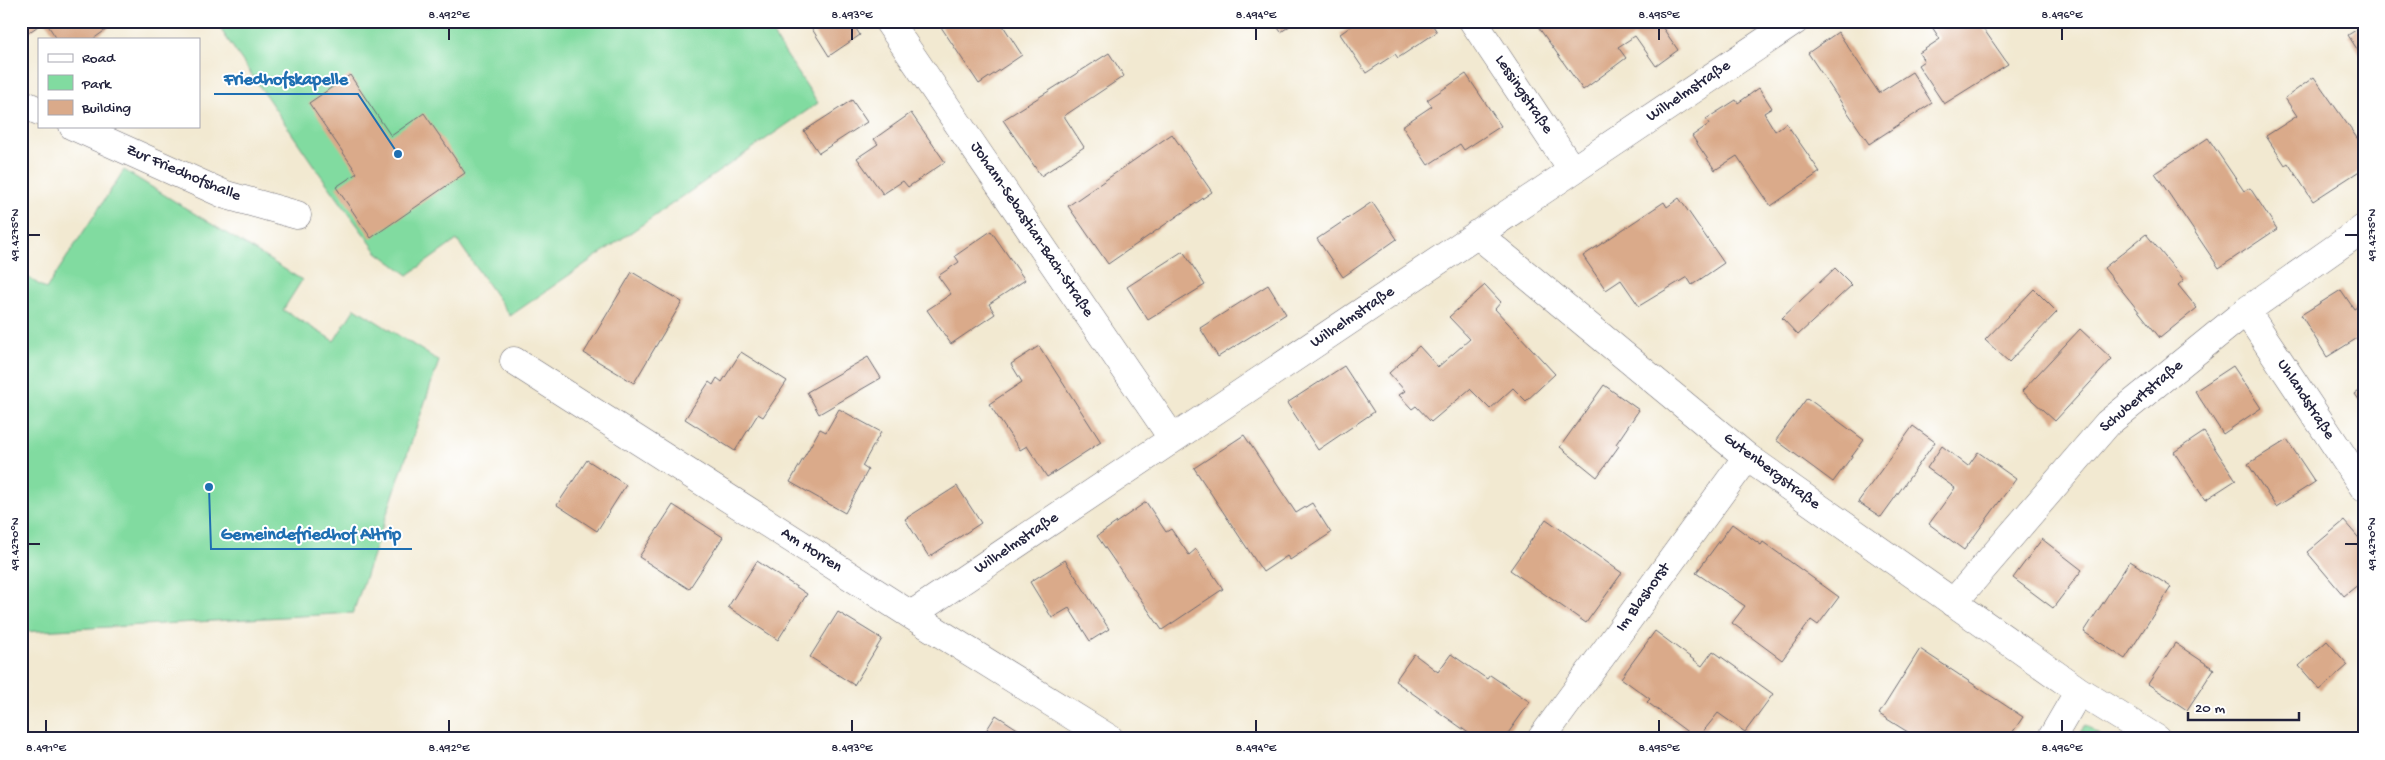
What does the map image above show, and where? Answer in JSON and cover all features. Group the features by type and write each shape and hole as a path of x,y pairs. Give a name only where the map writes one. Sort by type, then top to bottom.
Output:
{"street":[{"name":"Johann-Sebastian-Bach-Straße","path":"888,21 1173,439"},
{"name":"Lessingstraße","path":"1473,21 1572,170"},
{"name":"Wilhelmstraße","path":"911,615 1795,21"},
{"path":"21,103 38,111"},
{"name":"Zur Friedhofshalle","path":"77,128 226,196 297,215"},
{"name":"Schubertstraße","path":"1953,603 2108,423 2246,311 2364,228"},
{"name":"Gutenbergstraße","path":"1477,234 1748,457 2079,691 2157,739"},
{"name":"Uhlandstraße","path":"2246,311 2364,488"},
{"name":"Am Horren","path":"514,360 911,615 1110,739"},
{"name":"Im Blashorst","path":"1541,739 1748,457"},
{"path":"2051,739 2079,691"}],"green space":[{"path":"215,21 764,21 818,103 510,316 457,240 408,275 377,252 314,166"},
{"path":"124,170 302,280 283,310 334,341 355,308 439,361 353,613 21,632 21,273 46,289"},
{"path":"2085,725 2106,739 2076,739"}],"building":[{"path":"21,21 35,21 38,26 21,38"},
{"path":"45,21 106,21 110,27 94,38 56,38"},
{"path":"807,21 851,21 860,35 829,56"},
{"path":"937,21 1000,21 1022,55 979,84"},
{"path":"1273,21 1297,21 1281,32"},
{"path":"1359,21 1430,21 1437,32 1398,58 1395,54 1366,73 1340,34"},
{"path":"1548,21 1658,21 1678,50 1656,66 1635,36 1618,47 1626,58 1583,90 1539,28"},
{"path":"1928,21 1978,21 2008,64 1944,104 1918,65 1924,61 1919,53 1940,39"},
{"path":"2364,25 2364,60 2348,35"},
{"path":"1838,32 1879,93 1912,72 1932,103 1869,144 1808,53"},
{"path":"1109,53 1124,76 1064,116 1084,147 1041,176 1003,120"},
{"path":"1466,74 1501,126 1464,150 1460,144 1428,165 1402,126 1432,106 1427,100"},
{"path":"350,75 391,136 424,113 465,173 371,238 336,187 357,173 309,103"},
{"path":"2314,77 2364,148 2364,168 2313,201 2288,163 2285,165 2266,136 2297,116 2285,98"},
{"path":"1759,88 1772,108 1764,113 1775,131 1786,123 1820,172 1771,206 1737,156 1715,170 1692,136 1709,124 1706,119 1736,100 1738,103"},
{"path":"852,100 867,122 819,153 804,131"},
{"path":"911,113 945,162 908,187 903,181 883,194 857,158 878,144 874,139"},
{"path":"1172,134 1212,192 1108,264 1068,206"},
{"path":"2208,138 2244,191 2250,188 2277,229 2219,268 2155,173"},
{"path":"1679,198 1724,263 1692,285 1687,277 1639,306 1621,280 1606,290 1583,256 1664,202 1667,207"},
{"path":"1372,202 1397,239 1343,277 1317,239"},
{"path":"991,231 1025,280 989,304 995,314 951,344 927,310 951,294 938,276 959,262 955,256"},
{"path":"2146,234 2184,280 2178,285 2197,308 2160,338 2104,268"},
{"path":"1183,251 1205,285 1148,320 1127,287"},
{"path":"1835,268 1852,285 1798,335 1782,318"},
{"path":"632,272 682,302 634,383 584,353"},
{"path":"1268,285 1286,314 1218,357 1200,328"},
{"path":"1485,285 1501,302 1495,309 1555,374 1526,401 1513,388 1490,409 1470,389 1431,422 1416,406 1412,409 1399,395 1405,391 1389,373 1419,346 1438,367 1470,339 1449,317"},
{"path":"2034,289 2057,312 2009,362 1985,340"},
{"path":"2341,290 2354,309 2359,306 2364,313 2364,334 2327,357 2301,315"},
{"path":"2080,329 2112,359 2055,421 2022,391"},
{"path":"1039,346 1101,442 1047,477 1027,446 1020,450 989,404 1022,382 1011,364"},
{"path":"741,352 787,381 763,417 758,414 735,451 685,419 709,382 713,385 717,378 722,382"},
{"path":"868,357 881,378 819,414 807,392"},
{"path":"1344,366 1374,412 1318,450 1287,403"},
{"path":"2233,366 2261,408 2223,434 2195,391"},
{"path":"1604,385 1639,410 1616,444 1619,446 1597,477 1560,447"},
{"path":"2364,388 2364,407 2355,394"},
{"path":"1807,398 1864,440 1833,482 1776,440"},
{"path":"839,409 881,432 862,466 868,470 845,513 790,482 820,429 826,432"},
{"path":"1913,426 1935,442 1881,517 1858,502"},
{"path":"2204,432 2236,480 2205,500 2174,452"},
{"path":"1244,435 1296,513 1312,503 1331,533 1290,560 1287,556 1263,572 1194,468"},
{"path":"2287,440 2315,482 2276,507 2248,464"},
{"path":"1942,446 1968,466 1978,452 2016,479 1964,550 1929,524 1955,488 1927,468"},
{"path":"587,460 626,485 597,531 557,505"},
{"path":"957,486 981,523 929,557 905,519"},
{"path":"1146,502 1166,532 1171,529 1189,555 1196,549 1223,589 1162,630 1097,536"},
{"path":"673,505 723,537 689,589 639,557"},
{"path":"1546,519 1622,573 1586,623 1510,570"},
{"path":"2344,521 2364,544 2364,580 2344,596 2307,552"},
{"path":"1732,524 1761,545 1763,542 1839,597 1818,625 1811,620 1782,660 1732,623 1745,606 1696,573"},
{"path":"2042,539 2082,570 2053,608 2013,578"},
{"path":"1065,560 1109,629 1090,641 1069,608 1052,618 1030,582"},
{"path":"757,561 807,594 778,640 728,607"},
{"path":"2130,561 2171,587 2125,659 2084,632"},
{"path":"838,612 882,639 854,685 810,657"},
{"path":"1655,631 1702,666 1713,651 1773,694 1745,732 1718,713 1697,739 1647,702 1650,699 1621,678"},
{"path":"2327,641 2348,665 2320,690 2299,666"},
{"path":"2175,643 2214,669 2187,710 2148,684"},
{"path":"1920,649 2023,717 2008,739 1919,739 1879,714"},
{"path":"1414,654 1438,672 1451,654 1487,679 1490,675 1530,702 1504,739 1477,739 1395,681"},
{"path":"996,715 1019,730 1016,735 1023,739 981,739"}],"place":[{"name":"Friedhofskapelle","path":"398,154"},
{"name":"Gemeindefriedhof Altrip","path":"209,487"}]}
